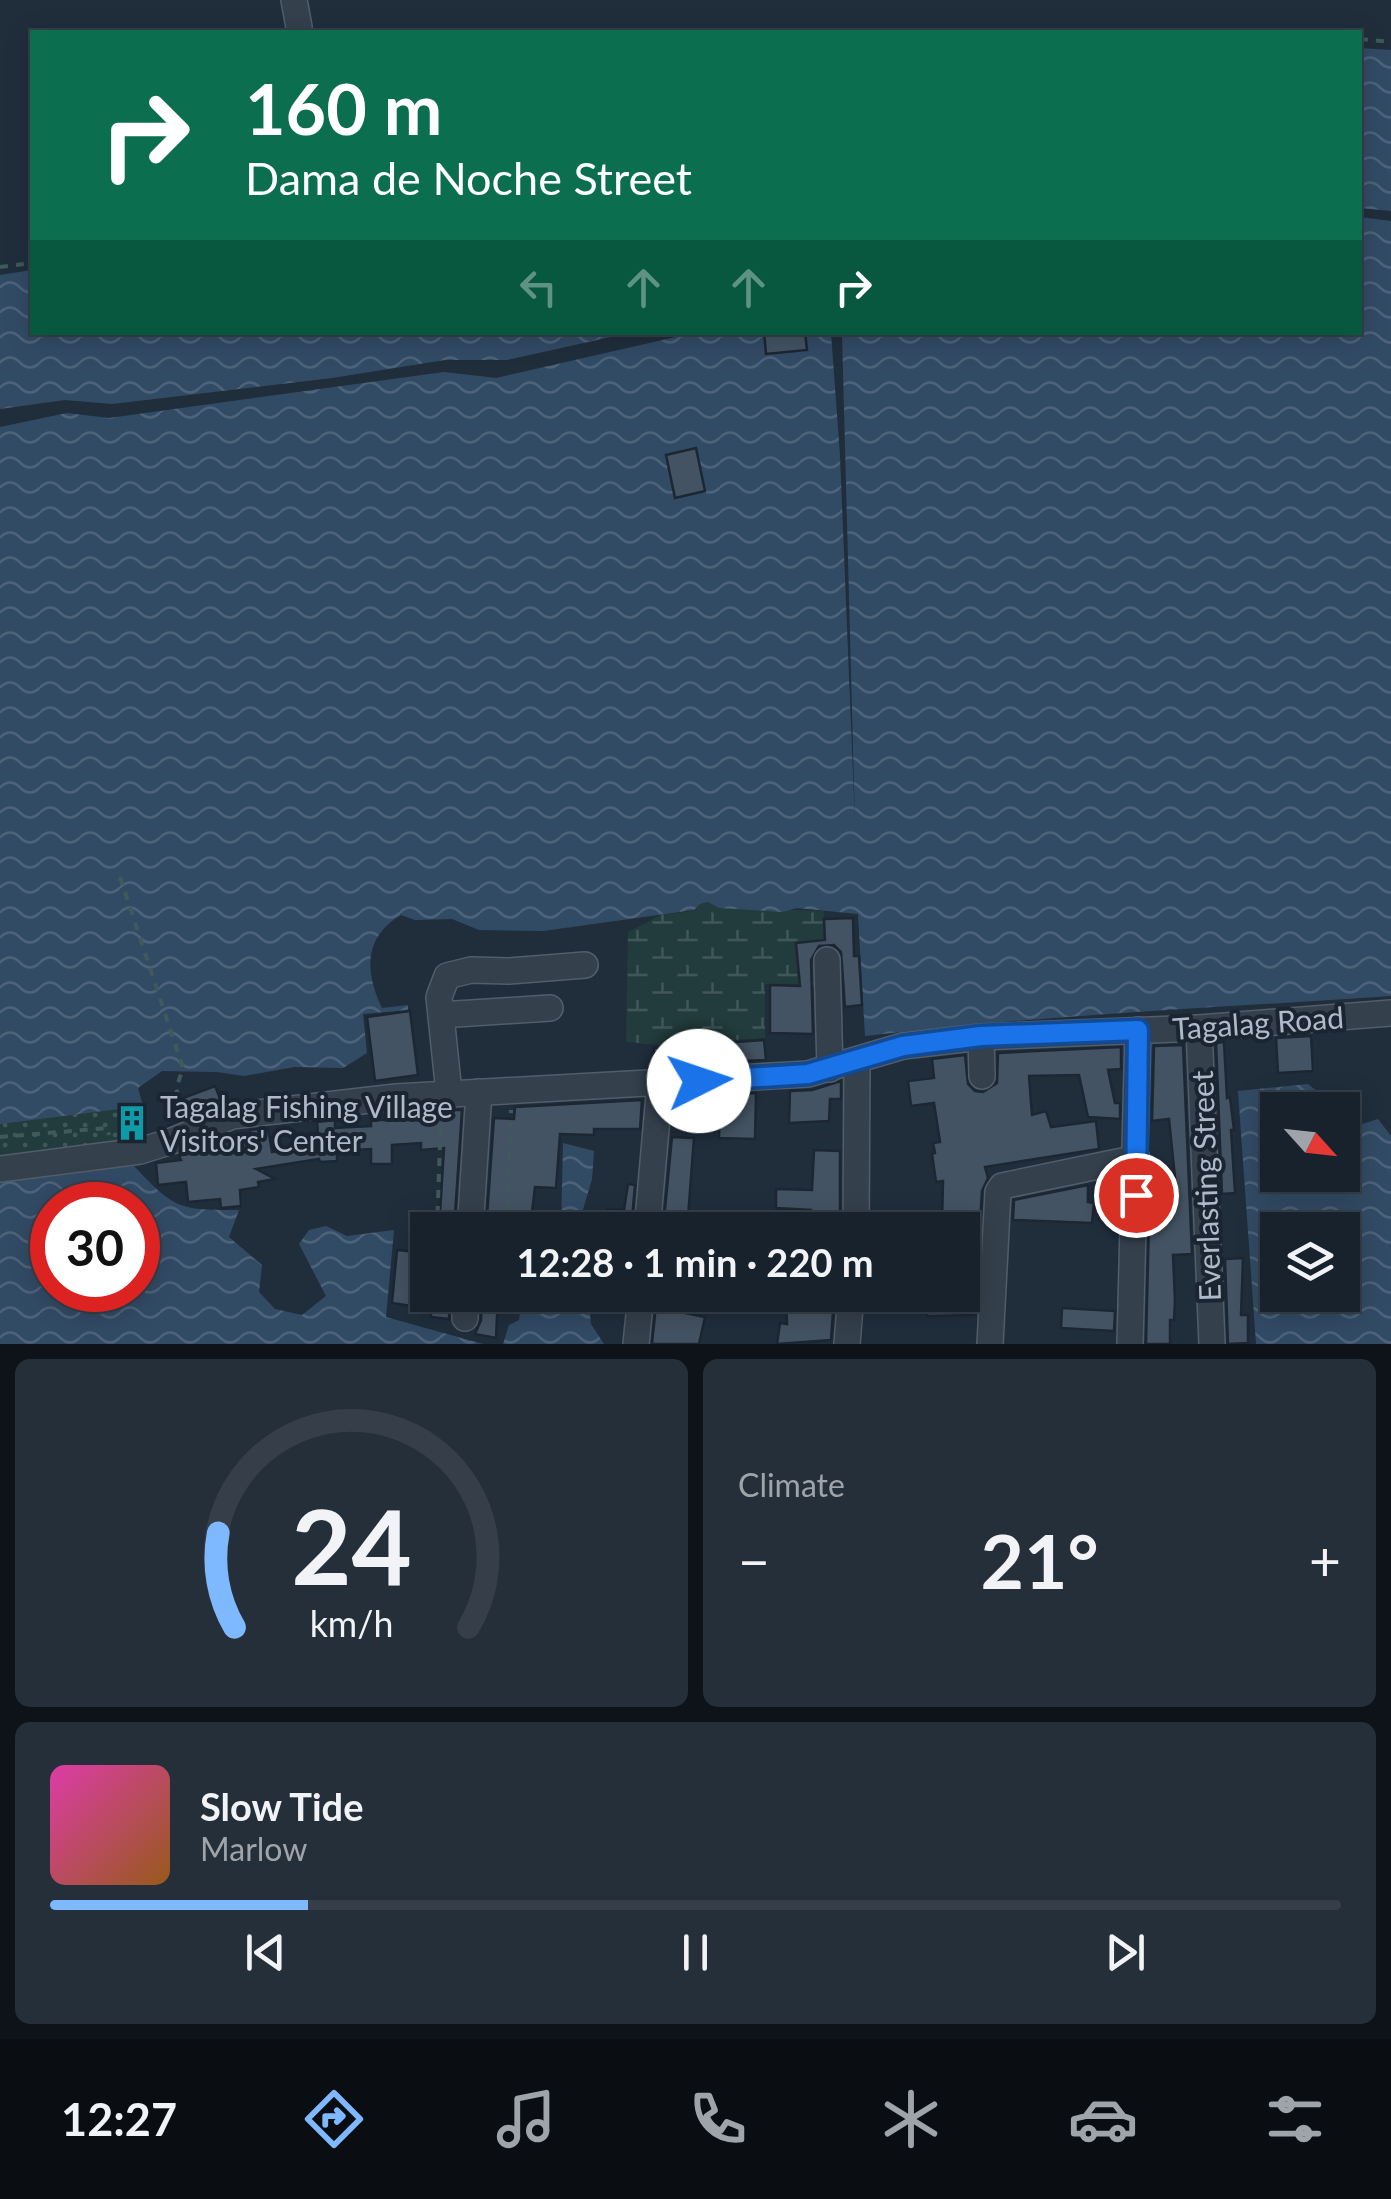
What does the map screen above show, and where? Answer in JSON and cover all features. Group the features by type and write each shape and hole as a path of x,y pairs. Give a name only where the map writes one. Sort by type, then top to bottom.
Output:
{"street":[{"path":"294,0 299,27"},
{"path":"827,960 830,1069"},
{"path":"445,1094 439,997 443,982 455,972 585,966"},
{"path":"440,1014 550,1008"},
{"name":"Tagalag Road","path":"0,1168 140,1150 232,1116 445,1094 808,1074 903,1046 981,1036 1199,1028 1391,1013"},
{"name":"Everlasting Street","path":"1199,1028 1212,1344"},
{"path":"1130,1344 1138,1030"},
{"path":"981,1036 982,1076"},
{"path":"856,1212 857,1060"},
{"path":"649,1212 660,1084"},
{"path":"471,1212 479,1092"},
{"path":"990,1344 998,1192 1002,1186 1137,1158"},
{"path":"636,1344 639,1312"},
{"path":"847,1344 850,1312"}],"path":[{"path":"1362,40 1391,42"},
{"path":"0,267 30,263"},
{"path":"120,877 183,1068 176,1089 193,1132"},
{"path":"508,1212 512,1090"},
{"path":"437,1212 445,1094"},
{"path":"0,1137 107,1128 111,1145"}],"green space":[{"path":"709,902 719,908 824,911 825,940 796,943 798,964 822,963 823,985 765,984 765,1038 661,1045 626,1042 628,932 661,915 694,911"},
{"path":"143,1106 148,1140 0,1159 0,1123"}],"water":[{"path":"1362,48 1391,50 1391,211 1362,208"},
{"path":"1362,217 1391,221 1391,996 1062,1017 865,1036 858,914 797,908 782,912 719,908 708,902 694,910 543,931 479,930 452,919 415,920 401,915 380,934 374,945 371,969 382,1008 408,1005 408,1010 363,1014 367,1053 343,1068 294,1067 244,1076 162,1071 138,1088 143,1106 0,1124 0,427 67,413 109,418 444,372 496,378 684,335 831,335 855,823 842,335 1212,335 1212,339 1213,335 1362,335"},
{"path":"30,270 30,335 620,335 507,360 445,360 332,378 112,404 65,400 0,409 0,275"},
{"path":"1308,1084 1318,1092 1260,1092 1260,1192 1360,1192 1360,1125 1378,1119 1391,1136 1391,1344 1256,1344 1238,1091"},
{"path":"563,1143 594,1151 592,1179 582,1212 561,1212"},
{"path":"134,1166 150,1182 30,1182 30,1312 160,1312 160,1192 191,1208 239,1210 229,1237 262,1265 259,1292 275,1309 302,1315 326,1296 299,1244 309,1230 326,1226 347,1236 394,1230 386,1317 483,1344 0,1344 0,1178"},
{"path":"520,1312 590,1312 591,1324 604,1344 503,1344 509,1325 519,1320"}],"building":[{"path":"764,335 805,335 807,350 766,354"},
{"path":"696,448 705,491 675,498 666,455"},
{"path":"853,918 862,1005 845,1007 841,952 834,945 819,946 811,960 813,1034 770,1033 770,985 800,986 796,943 825,940 824,919"},
{"path":"410,1011 418,1075 375,1081 367,1017"},
{"path":"1311,1036 1313,1071 1278,1073 1276,1038"},
{"path":"764,1040 766,1060 654,1066 654,1048"},
{"path":"1224,1042 1227,1098 1230,1097 1234,1130 1235,1193 1222,1194 1216,1043"},
{"path":"1183,1045 1192,1254 1173,1255 1175,1301 1170,1344 1146,1344 1150,1178 1175,1178 1169,1119 1152,1121 1154,1046"},
{"path":"1121,1047 1121,1069 1108,1070 1115,1103 1120,1103 1120,1119 1088,1117 1079,1075 1029,1076 1032,1115 1046,1111 1051,1127 1096,1121 1099,1149 985,1167 988,1178 982,1191 980,1224 980,1212 942,1212 943,1181 936,1182 932,1154 933,1143 940,1142 934,1103 911,1106 908,1081 934,1078 932,1059 965,1055 968,1084 983,1092 997,1083 998,1053"},
{"path":"841,1081 841,1099 830,1099 829,1121 789,1123 790,1091 812,1090"},
{"path":"215,1086 222,1103 167,1126 189,1115 183,1098"},
{"path":"756,1093 755,1139 719,1138 720,1095"},
{"path":"642,1100 640,1129 594,1129 594,1135 560,1134 556,1188 535,1187 532,1212 487,1212 494,1118 514,1119 515,1107"},
{"path":"462,1110 455,1212 440,1212 444,1148 421,1150 421,1143 392,1145 392,1164 371,1164 371,1149 337,1151 337,1161 319,1159 256,1169 275,1179 240,1190 241,1206 221,1208 220,1199 188,1202 186,1182 158,1182 156,1163 181,1160 179,1156 215,1141 251,1138 250,1130 268,1128 272,1152 319,1144 317,1122 335,1120 335,1128 371,1126 371,1120 399,1120 399,1115"},
{"path":"672,1137 694,1138 688,1212 665,1212"},
{"path":"814,1150 840,1151 840,1212 776,1208 776,1189 812,1190"},
{"path":"628,1184 635,1185 633,1212 608,1212 624,1210"},
{"path":"1088,1185 1088,1202 1094,1203 1092,1223 1013,1220 1014,1200"},
{"path":"397,1250 410,1251 410,1306 392,1303"},
{"path":"1243,1258 1241,1315 1248,1315 1248,1343 1228,1344 1225,1259"},
{"path":"1062,1308 1115,1311 1114,1331 1061,1328"},
{"path":"431,1312 449,1312 449,1319 431,1317"},
{"path":"481,1312 497,1312 496,1338 475,1334"},
{"path":"655,1312 705,1317 699,1344 652,1344"},
{"path":"786,1312 833,1312 831,1340 777,1344 780,1323 787,1324"},
{"path":"927,1312 975,1312 975,1315 927,1316"}],"place":[{"name":"Tagalag Fishing Village Visitors' Center","path":"132,1123"}],"route":[{"path":"699,1081 808,1074 903,1046 981,1036 1138,1030 1136,1195"}]}
